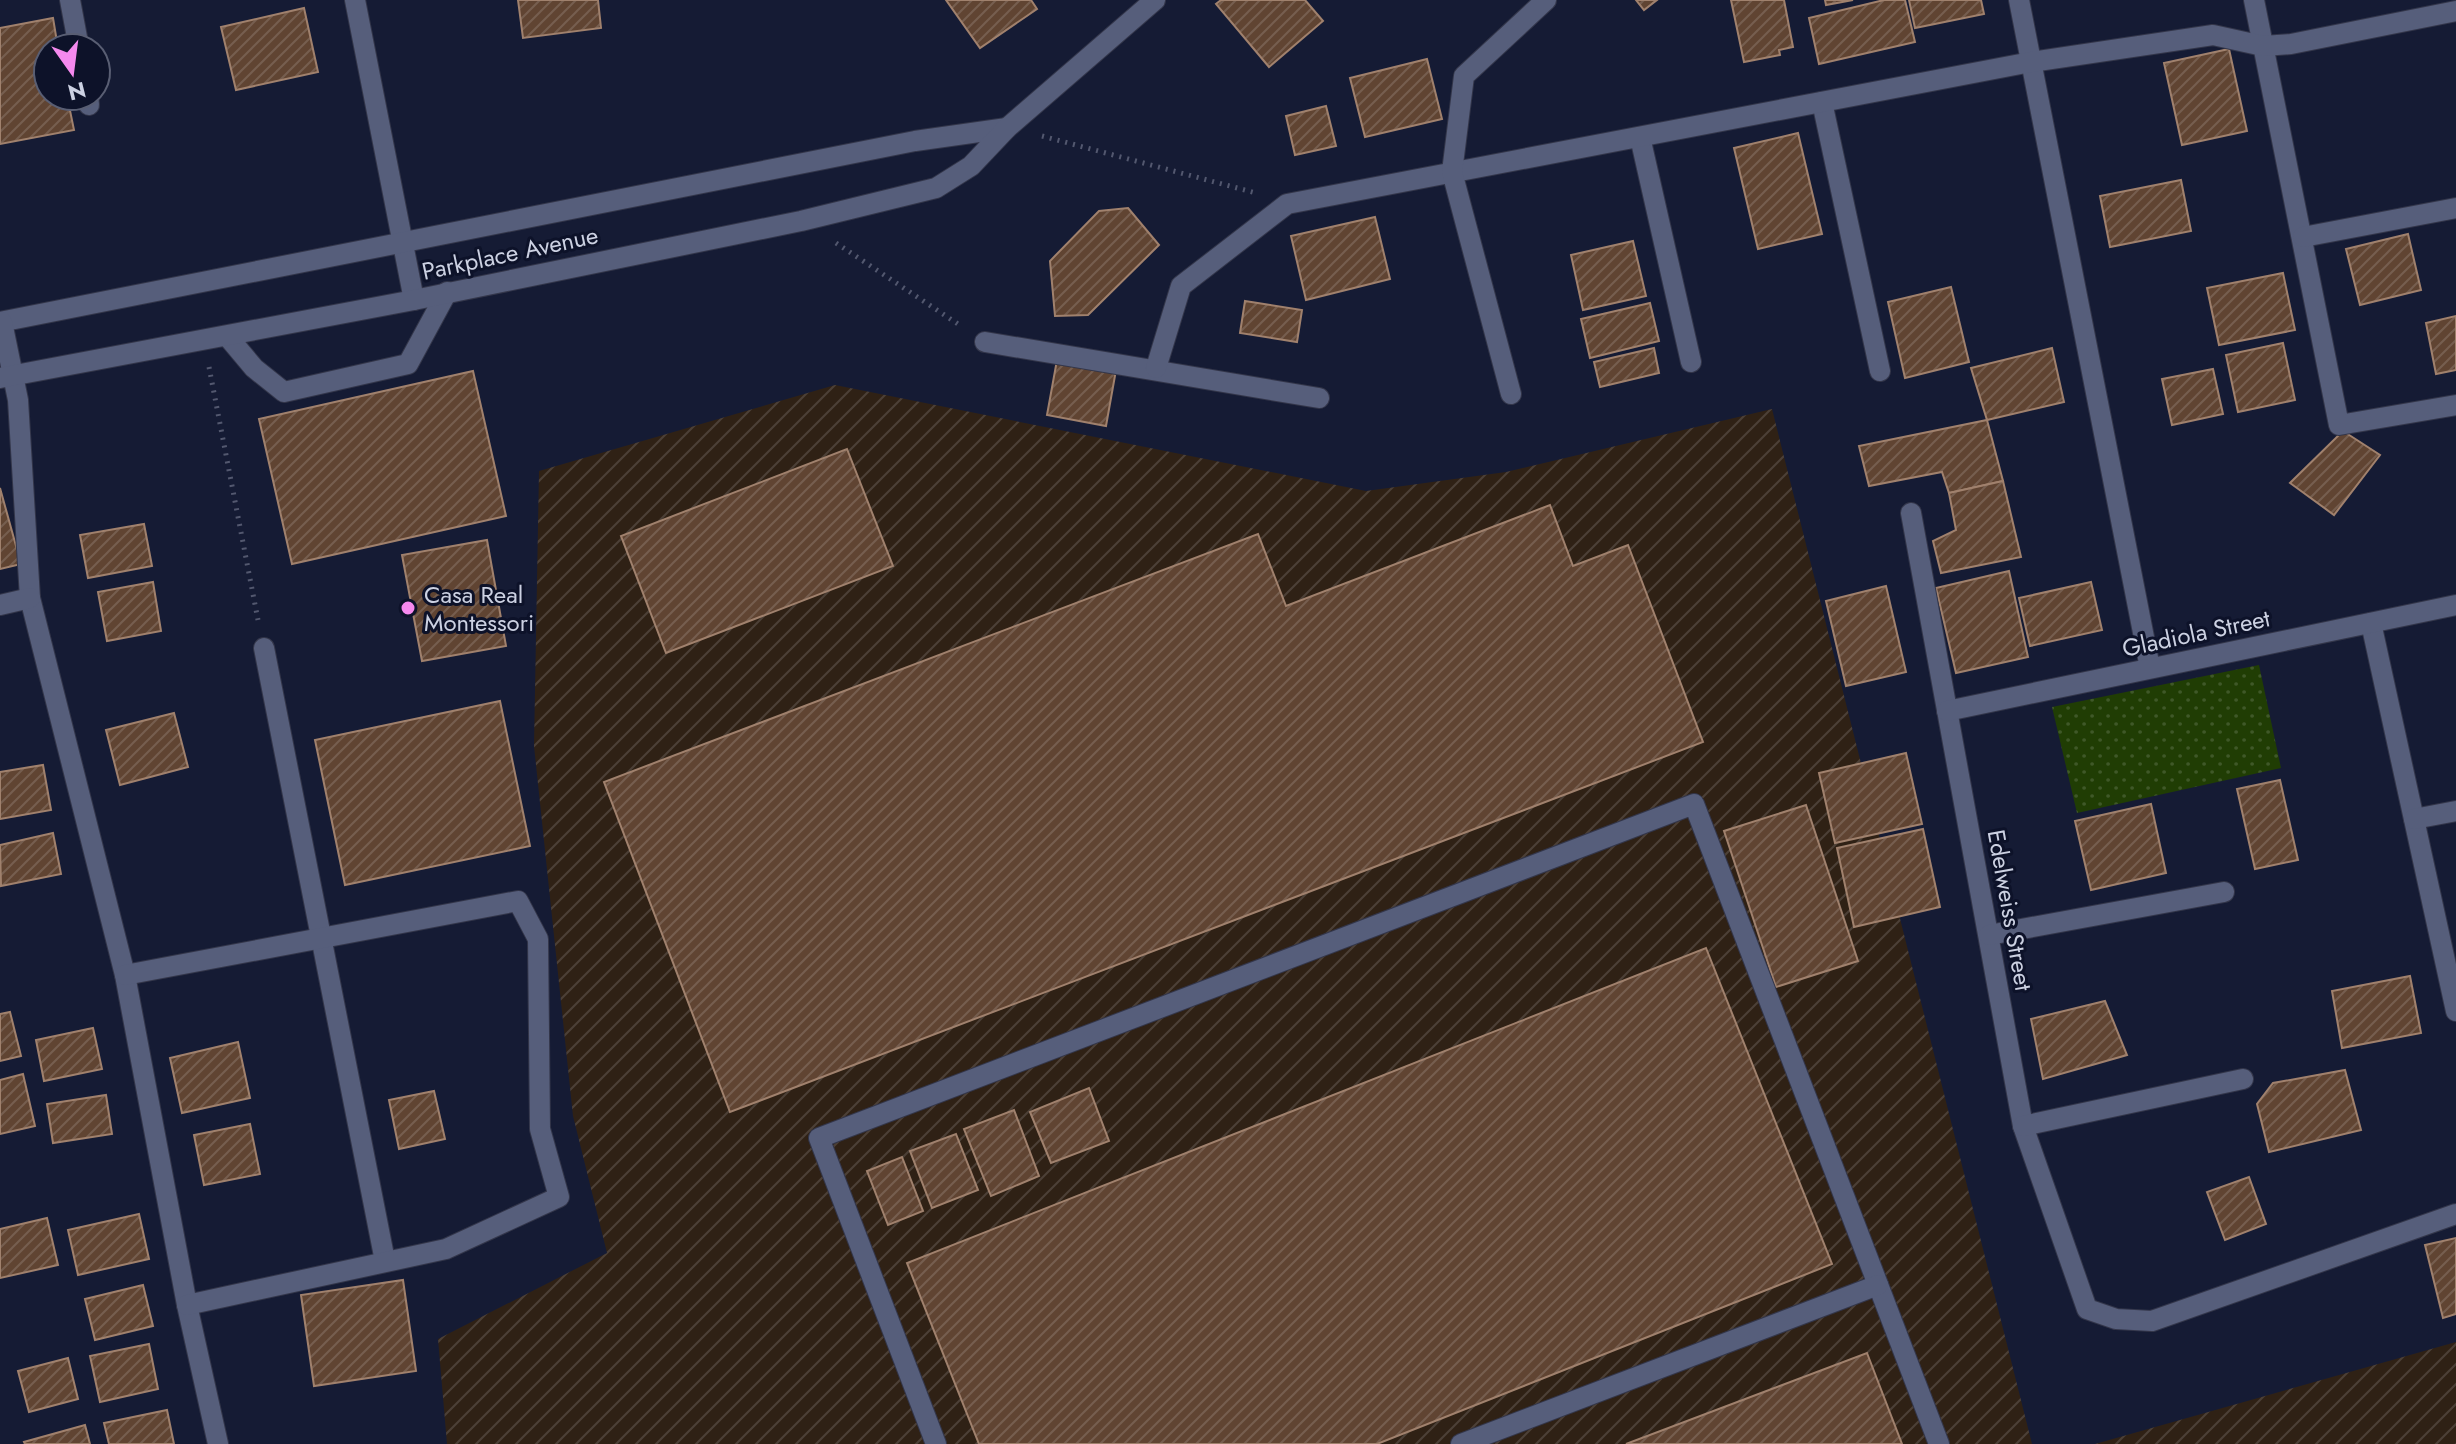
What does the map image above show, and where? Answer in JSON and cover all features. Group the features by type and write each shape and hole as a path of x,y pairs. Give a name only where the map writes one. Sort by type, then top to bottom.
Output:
{"street":[{"path":"70,0 76,32"},
{"path":"355,0 414,300"},
{"name":"Parkplace Avenue","path":"7,376 414,300 801,221 936,188 971,166 1007,128 1155,0"},
{"path":"1511,394 1452,172 1464,76 1546,0"},
{"path":"2019,0 2150,668"},
{"path":"2254,0 2339,425 2456,405"},
{"path":"1156,368 1181,286 1287,204 2031,62 2213,35 2263,46 2306,42 2456,11"},
{"path":"1822,102 1880,371"},
{"name":"Parkplace Avenue","path":"1,322 915,141 1007,128"},
{"path":"1640,137 1691,362"},
{"path":"2303,237 2456,208"},
{"path":"228,337 254,368 284,392 408,364 447,292"},
{"path":"1,322 7,376 18,400 30,598 125,975 187,1305 218,1444"},
{"path":"985,342 1156,368 1319,398"},
{"name":"Edelweiss Street","path":"1911,513 2023,1126 2087,1309 2116,1319 2152,1321 2456,1214"},
{"path":"0,605 30,598"},
{"name":"Gladiola Street","path":"1947,711 2456,605"},
{"path":"2371,623 2456,1008"},
{"path":"264,648 385,1261"},
{"path":"936,1444 819,1138 1694,804 1939,1444"},
{"path":"2414,819 2456,811"},
{"path":"1989,935 2224,892"},
{"path":"125,975 518,901 538,939 540,1129 559,1197 446,1249 187,1305"},
{"path":"2023,1126 2243,1079"},
{"path":"1461,1444 1878,1285"}],"path":[{"path":"1007,128 1244,188 1287,204"},
{"path":"801,221 985,342"},
{"path":"204,341 264,648"}],"shaded area":[{"path":"835,385 1366,491 1506,472 1772,409 2032,1444 447,1444 438,1339 607,1253 573,1116 534,746 539,471"},
{"path":"2456,1342 2456,1444 2095,1444"}],"green space":[{"path":"2259,665 2281,768 2077,813 2052,707"}],"building":[{"path":"518,0 598,0 601,28 523,38"},
{"path":"946,0 1031,0 1037,9 980,48"},
{"path":"1221,0 1305,0 1323,21 1269,67 1216,4"},
{"path":"1636,0 1657,0 1644,10"},
{"path":"1731,0 1784,0 1793,47 1779,50 1780,55 1744,62"},
{"path":"1825,0 1853,0 1826,5"},
{"path":"1884,0 1905,0 1915,42 1819,64 1809,18"},
{"path":"1909,0 1981,0 1984,14 1915,28"},
{"path":"304,8 318,72 236,90 221,27"},
{"path":"53,18 55,32 32,32 32,112 70,112 74,130 0,144 0,28"},
{"path":"2229,49 2247,131 2182,145 2164,63"},
{"path":"1427,59 1442,119 1365,137 1350,78"},
{"path":"1326,106 1336,146 1295,155 1286,116"},
{"path":"1798,133 1822,234 1758,249 1734,148"},
{"path":"2181,180 2191,231 2110,247 2100,196"},
{"path":"1128,208 1159,245 1088,315 1055,316 1050,261 1099,211"},
{"path":"1375,217 1390,279 1306,300 1291,236"},
{"path":"2408,234 2421,290 2360,305 2346,249"},
{"path":"1633,241 1646,296 1583,310 1571,255"},
{"path":"2283,273 2295,330 2219,345 2207,288"},
{"path":"1951,287 1969,362 1905,378 1888,302"},
{"path":"1245,301 1302,310 1297,342 1240,333"},
{"path":"1650,303 1659,341 1590,358 1581,319"},
{"path":"2456,316 2456,370 2436,374 2426,323"},
{"path":"2283,343 2295,400 2238,412 2226,355"},
{"path":"1654,348 1659,373 1600,387 1594,362"},
{"path":"2052,348 2064,402 1987,420 1971,368"},
{"path":"1057,360 1116,370 1106,426 1047,415"},
{"path":"2213,369 2223,414 2172,425 2162,379"},
{"path":"473,371 506,516 292,564 259,419"},
{"path":"1987,420 2003,481 1949,493 1942,472 1869,486 1859,446"},
{"path":"2343,431 2380,455 2334,515 2290,483"},
{"path":"847,449 893,566 666,653 621,536"},
{"path":"2003,481 2021,557 1941,573 1933,541 1956,530 1949,493"},
{"path":"0,488 21,564 0,569"},
{"path":"1550,505 1573,566 1628,545 1703,742 730,1112 604,782 1258,534 1286,606"},
{"path":"144,524 152,566 88,578 80,535"},
{"path":"487,540 506,646 422,661 402,555"},
{"path":"2009,571 2028,657 1956,673 1936,588"},
{"path":"153,582 161,631 107,641 98,592"},
{"path":"2091,582 2102,630 2030,646 2019,598"},
{"path":"1886,586 1906,672 1846,686 1826,601"},
{"path":"500,701 530,846 345,885 315,740"},
{"path":"174,713 188,767 120,785 106,730"},
{"path":"1906,753 1922,824 1835,843 1819,773"},
{"path":"43,765 51,810 0,819 0,772"},
{"path":"2280,780 2298,860 2255,869 2237,789"},
{"path":"2151,804 2166,873 2091,890 2075,821"},
{"path":"1806,805 1858,961 1776,987 1724,831"},
{"path":"1923,829 1940,907 1854,927 1837,848"},
{"path":"53,833 61,874 1,886 0,845"},
{"path":"1706,948 1832,1264 1377,1444 979,1444 907,1263"},
{"path":"2410,976 2421,1033 2342,1048 2332,991"},
{"path":"2105,1001 2127,1055 2043,1079 2031,1019"},
{"path":"10,1012 21,1056 0,1061 0,1014"},
{"path":"93,1028 102,1069 44,1081 36,1040"},
{"path":"238,1042 250,1098 182,1113 170,1058"},
{"path":"2345,1070 2361,1130 2269,1152 2257,1104 2273,1083"},
{"path":"23,1074 35,1126 0,1134 0,1080"},
{"path":"1089,1088 1109,1141 1051,1163 1030,1112"},
{"path":"434,1091 445,1139 399,1149 389,1100"},
{"path":"106,1095 112,1134 53,1143 47,1104"},
{"path":"1014,1110 1039,1176 991,1196 964,1129"},
{"path":"250,1124 260,1174 204,1185 194,1135"},
{"path":"956,1134 978,1190 932,1208 910,1151"},
{"path":"902,1157 923,1211 888,1225 867,1171"},
{"path":"2249,1177 2266,1224 2225,1240 2207,1192"},
{"path":"139,1214 149,1259 78,1275 68,1230"},
{"path":"47,1218 58,1265 0,1278 0,1229"},
{"path":"2456,1238 2456,1314 2443,1318 2425,1245"},
{"path":"403,1280 416,1371 314,1386 301,1295"},
{"path":"143,1285 153,1326 95,1340 85,1299"},
{"path":"149,1344 158,1389 100,1402 90,1356"},
{"path":"1867,1353 1902,1444 1626,1444"},
{"path":"68,1358 78,1399 29,1412 18,1371"},
{"path":"167,1410 174,1444 109,1444 104,1423"},
{"path":"85,1425 90,1444 24,1442"}],"place":[{"name":"Casa Real Montessori","path":"408,608"}]}
